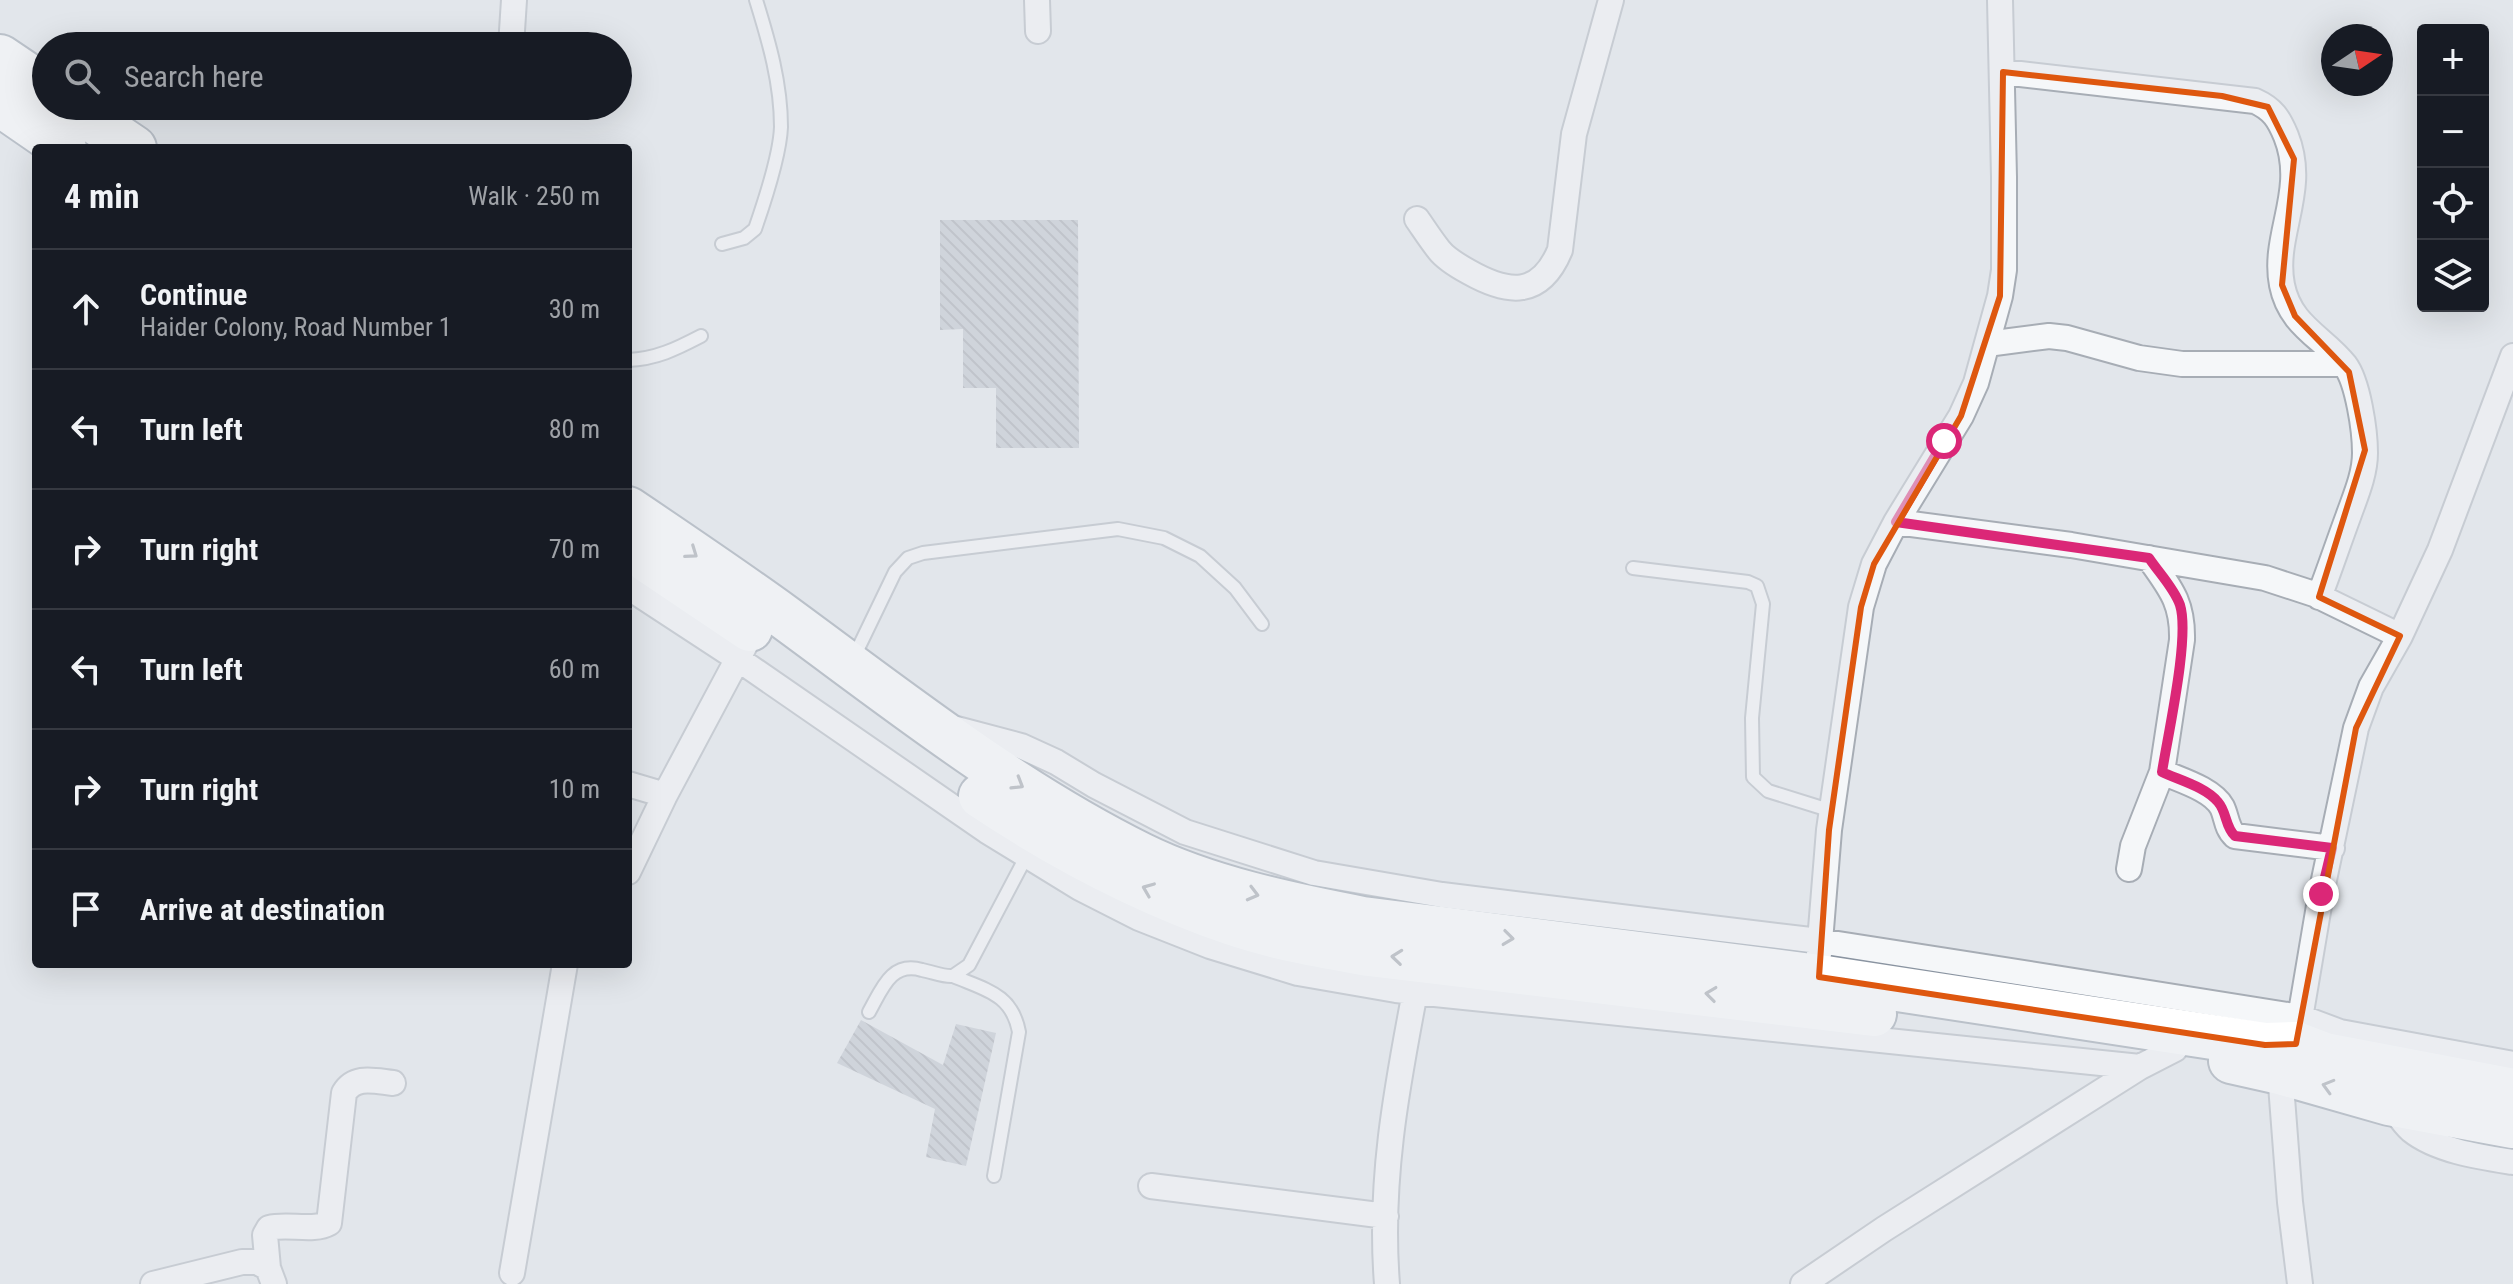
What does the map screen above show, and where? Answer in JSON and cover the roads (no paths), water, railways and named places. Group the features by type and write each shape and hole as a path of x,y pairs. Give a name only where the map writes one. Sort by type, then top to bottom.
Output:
{"highway":[{"path":"0,57 32,79"},
{"path":"0,104 58,144"},
{"path":"93,120 128,144"},
{"path":"632,513 752,631 850,666 1010,779 1131,850 1219,885 1363,919 1819,959 2265,1045 2292,1044 2325,1055 2513,1091"},
{"path":"632,550 752,631 891,735 1059,845 1132,883 1232,923 1306,943 1369,954 2157,1058 2292,1044 2389,1103 2513,1126"}],"street":[{"path":"512,32 514,0"},
{"path":"1037,0 1038,31"},
{"path":"1417,219 1440,252 1458,266 1495,286 1516,289 1529,286 1554,265 1560,250 1574,134 1611,0"},
{"path":"1819,959 1832,811 1861,607 1874,564 1961,416 1976,383 2000,296 2004,270 2000,0"},
{"path":"2003,72 2255,101 2268,107 2279,120 2294,159 2295,181 2280,267 2286,300 2295,316 2349,372 2359,405 2365,450 2364,466 2319,597"},
{"path":"1987,344 2049,336 2139,358 2182,364 2344,364"},
{"path":"2300,1284 2290,1202 2292,1044 2356,728 2371,687 2400,636 2440,550 2513,356"},
{"path":"1896,522 2265,578 2319,597 2400,636"},
{"path":"2129,869 2133,846 2162,772 2182,640 2183,618 2173,592 2149,558"},
{"path":"632,588 752,631 1026,857 1139,918 1210,946 1298,973 1415,992 2157,1058"},
{"path":"632,864 752,631"},
{"path":"2162,772 2217,800 2235,836 2332,848"},
{"path":"632,785 665,795"},
{"path":"512,1273 564,968"},
{"path":"1387,1284 1388,1148 1415,992"},
{"path":"2292,1044 2340,1032 2513,1064"},
{"path":"1803,1284 1884,1229 2157,1058"},
{"path":"271,1276 265,1235 269,1228 279,1225 322,1227 329,1223 344,1093 349,1085 360,1079 393,1083"},
{"path":"2389,1103 2411,1130 2436,1143 2484,1158 2513,1162"},
{"path":"1151,1186 1386,1216"},
{"path":"153,1284 242,1262 257,1262 271,1276"}],"lane":[{"path":"722,244 744,238 755,229 778,151 781,129 776,76 756,0"},
{"path":"632,360 669,353 701,336"},
{"path":"850,666 888,583 908,558 923,553 1118,529 1164,538 1200,556 1235,588 1262,624"},
{"path":"1633,568 1748,582 1757,586 1763,604 1752,718 1753,777 1768,791 1832,811"},
{"path":"953,976 969,965 1026,857"},
{"path":"869,1012 891,974 913,967 953,976 1008,1003 1016,1015 1019,1032 994,1176"}]}
